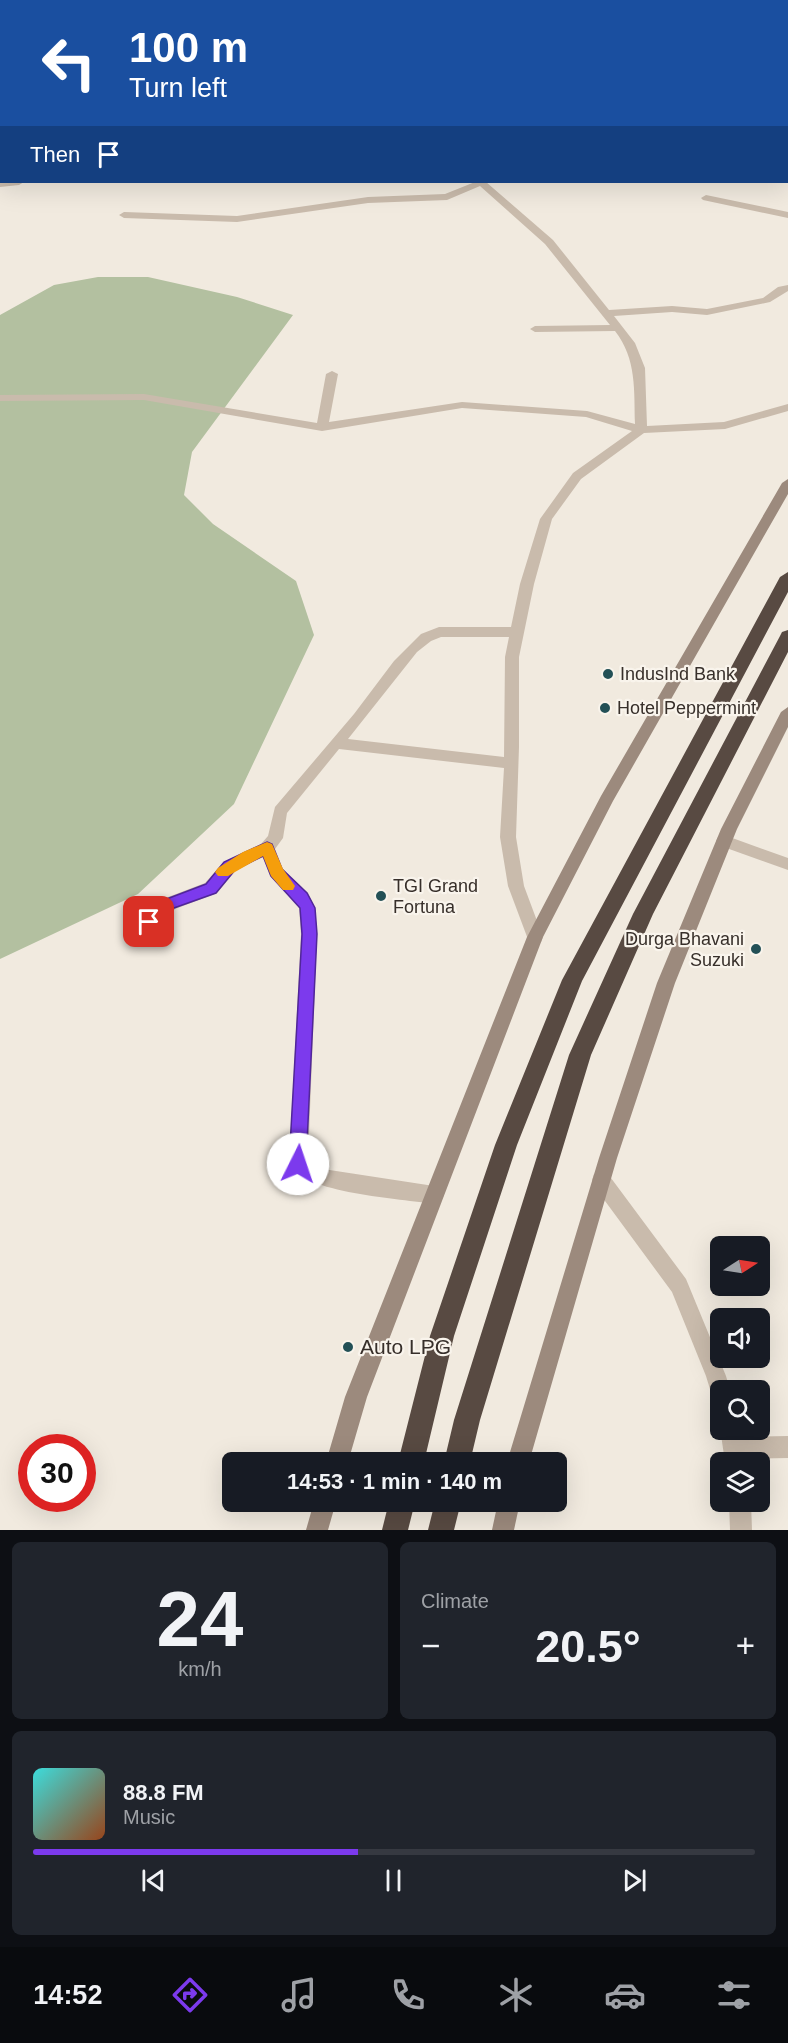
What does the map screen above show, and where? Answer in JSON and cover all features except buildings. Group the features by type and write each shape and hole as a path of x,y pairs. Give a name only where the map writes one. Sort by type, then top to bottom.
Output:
{"highway":[{"path":"413,1452 442,1336 506,1145 572,980 788,577"},
{"path":"459,1452 467,1420 580,1055 643,914 788,636"},
{"path":"395,1530 400,1512"},
{"path":"441,1530 446,1512"}],"street":[{"path":"124,215 237,219 368,200 447,197 480,183"},
{"path":"483,183 549,242 630,343 639,368 641,430"},
{"path":"706,198 788,215"},
{"path":"607,313 672,309 707,312 766,300 782,289 788,288"},
{"path":"536,328 618,328"},
{"path":"322,427 332,374"},
{"path":"0,398 144,397 322,427 462,405 587,414 641,430 725,425 788,407"},
{"path":"535,937 516,886 507,837 511,763 512,657 527,584 546,519 577,476 641,430"},
{"path":"340,1452 356,1396 535,937 606,800 788,483"},
{"path":"138,940 149,922 169,904 211,888 230,866 267,848 275,838 280,811 335,743 353,728 382,684 428,634 517,632"},
{"path":"521,1452 601,1180 666,983 724,841 788,712"},
{"path":"335,743 511,763"},
{"path":"724,841 788,864"},
{"path":"267,848 276,872 302,898 307,908 309,934 298,1164 309,1173 323,1178 434,1195"},
{"path":"601,1180 679,1286 717,1380"},
{"path":"733,1446 788,1447"},
{"path":"317,1530 322,1512"},
{"path":"503,1530 507,1512"},
{"path":"740,1512 741,1530"}],"green space":[{"path":"98,277 148,277 237,297 293,315 192,452 184,495 213,524 296,581 314,635 234,804 138,894 0,959 0,315 54,285"}],"slow traffic":[{"path":"223,872 248,856 267,848 276,872 288,886"}],"place":[{"name":"IndusInd Bank","path":"608,674"},
{"name":"Hotel Peppermint","path":"605,708"},
{"name":"TGI Grand Fortuna","path":"381,896"},
{"name":"Durga Bhavani Suzuki","path":"756,949"},
{"name":"Auto LPG","path":"348,1347"}],"route":[{"path":"149,922 169,904 211,888 230,866 267,848 276,872 302,898 307,908 309,934 298,1164"}]}
